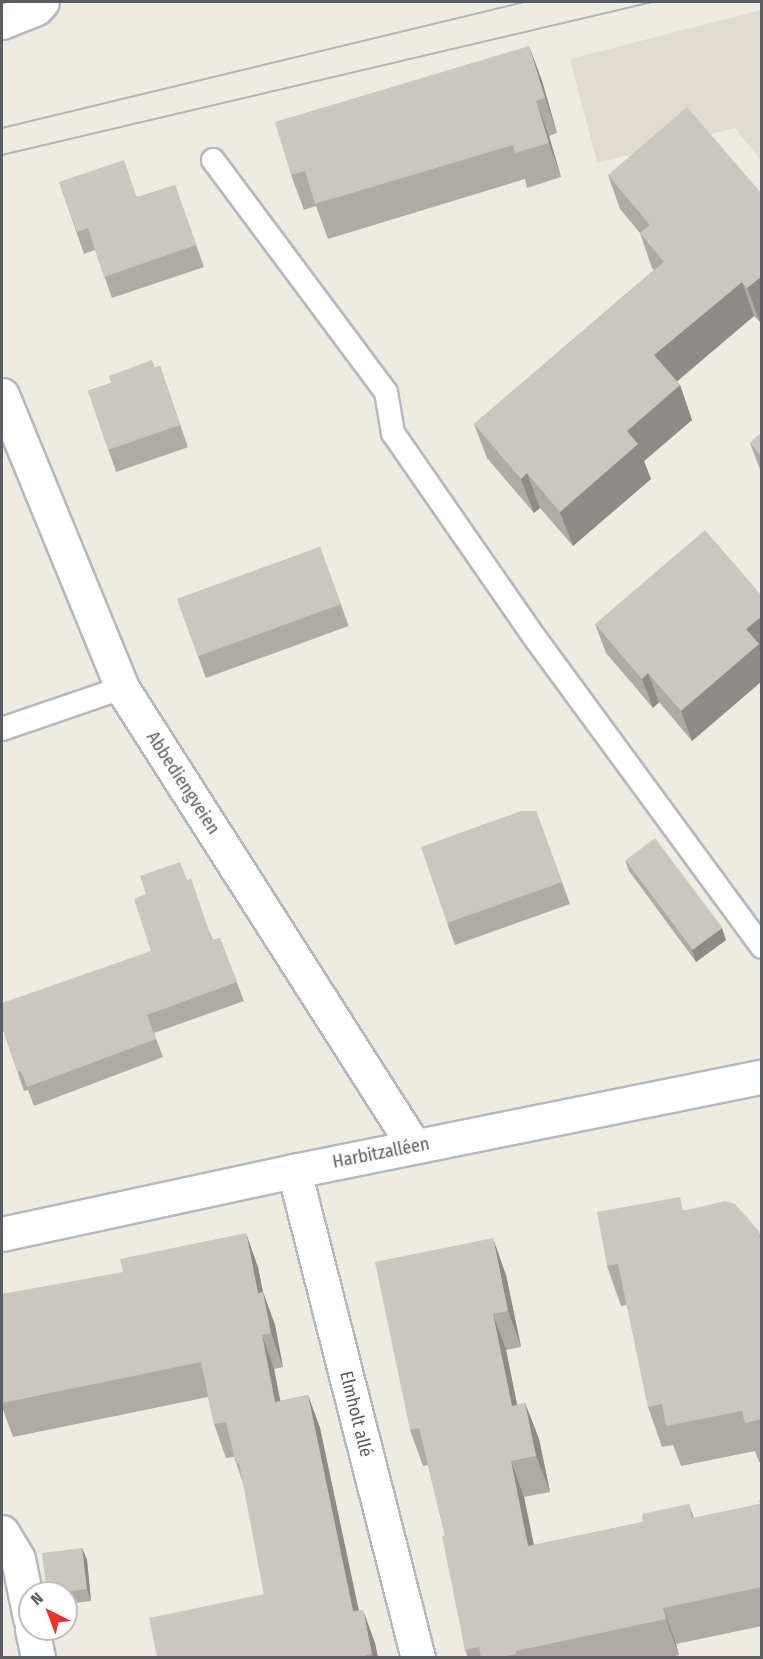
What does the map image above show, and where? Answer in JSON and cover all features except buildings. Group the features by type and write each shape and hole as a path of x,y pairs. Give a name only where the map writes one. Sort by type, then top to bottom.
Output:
{"street":[{"path":"2,22 36,8 42,2"},
{"name":"Abbediengveien","path":"2,395 122,688 414,1146"},
{"name":"Harbitzalléen","path":"2,1234 294,1170 762,1077"},
{"name":"Elmholt allé","path":"294,1170 418,1658"},
{"path":"2,1532 18,1559 22,1581"},
{"path":"34,1641 38,1658"}],"lane":[{"path":"213,160 386,392 393,433 535,638 762,947"},
{"path":"2,729 122,688"}],"shaded area":[{"path":"761,10 761,160 735,128 597,163 570,59"}],"tram line":[{"path":"2,128 525,2"},
{"path":"2,155 653,2"}]}
